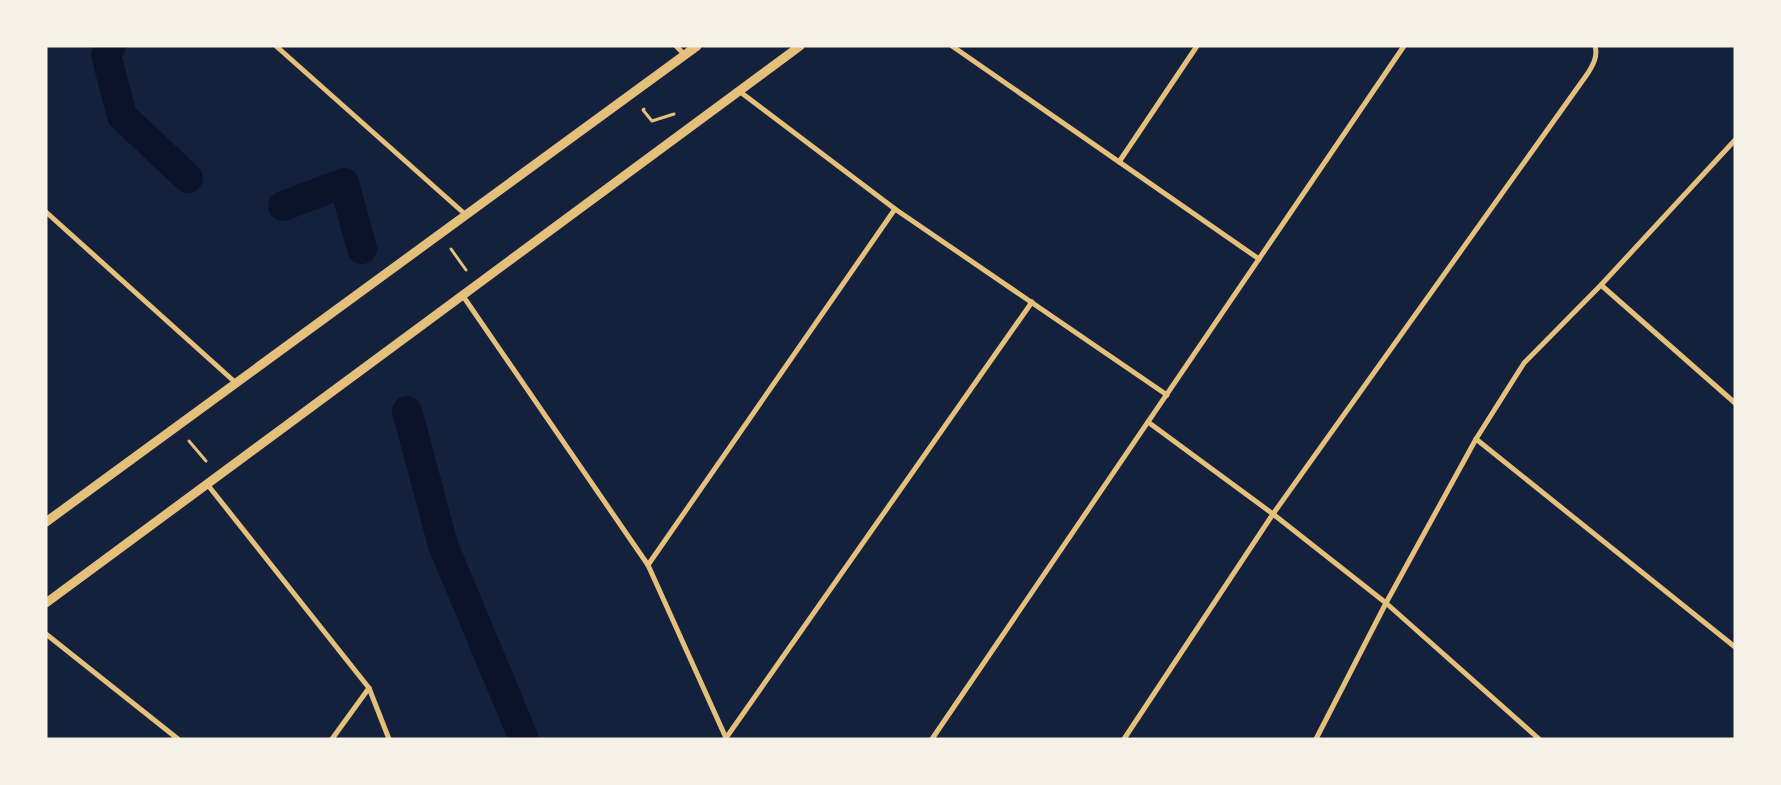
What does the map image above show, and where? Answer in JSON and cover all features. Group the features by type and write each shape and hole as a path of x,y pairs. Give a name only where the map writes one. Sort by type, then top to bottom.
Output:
{"street":[{"path":"276,46 466,215"},
{"path":"676,46 685,55"},
{"path":"46,522 697,46"},
{"path":"46,603 800,46"},
{"path":"952,46 1259,259"},
{"path":"1119,162 1198,46"},
{"path":"932,739 1404,46"},
{"path":"1124,739 1273,514 1588,73 1594,63 1596,49"},
{"path":"739,91 895,209 1167,395"},
{"path":"1316,739 1386,603 1476,439 1524,363 1601,285 1735,140"},
{"path":"1729,146 1735,150"},
{"path":"648,565 895,209"},
{"path":"46,212 236,383"},
{"path":"1601,285 1735,403"},
{"path":"463,296 648,565 726,738"},
{"path":"726,738 1032,302"},
{"path":"1148,422 1273,514 1386,603 1539,739"},
{"path":"1476,439 1735,647"},
{"path":"207,484 368,688 389,739"},
{"path":"46,634 178,739"},
{"path":"332,739 368,688"}],"path":[{"path":"649,102 643,110 652,121 678,112"},
{"path":"440,234 477,285"},
{"path":"195,434 188,440 218,476"}],"waterway":[{"path":"111,46 106,55 122,116 188,178"},
{"path":"283,206 344,183 362,249"},
{"path":"407,411 443,545 524,739"}]}
